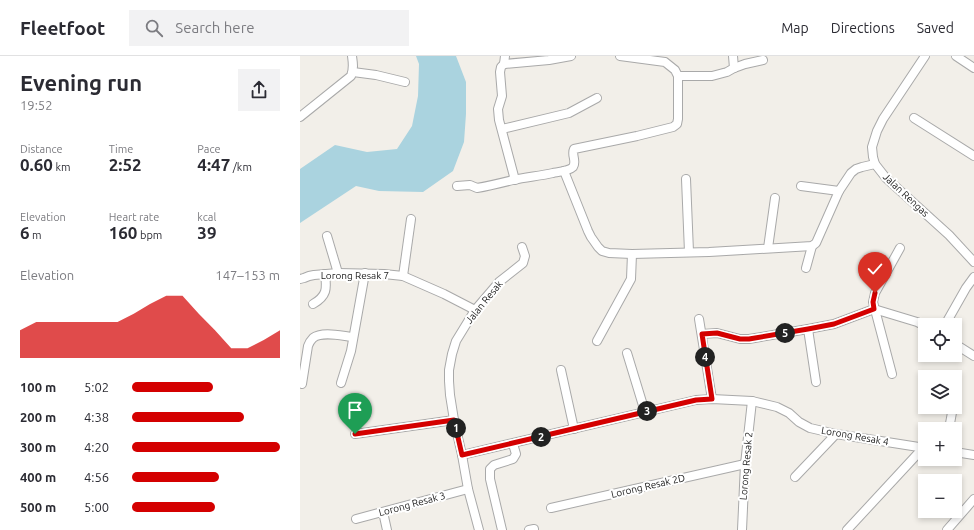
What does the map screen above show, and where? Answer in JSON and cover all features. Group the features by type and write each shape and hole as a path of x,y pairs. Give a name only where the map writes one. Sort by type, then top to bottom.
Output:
{"street":[{"path":"300,117 351,76 354,65 352,56"},
{"path":"515,180 499,120 498,109 502,96 501,67 505,60 549,60 571,56"},
{"path":"457,186 470,184 477,188 564,171 574,166 572,154 574,149 637,136 673,127 677,124 678,76 675,70 665,62 620,56"},
{"path":"733,56 734,68"},
{"name":"Jalan Rengas","path":"925,56 883,119 872,147 873,156 875,164 886,178 949,235 974,262"},
{"path":"956,56 974,68"},
{"path":"678,76 712,76 763,60"},
{"path":"352,72 376,75 405,82"},
{"path":"502,129 568,113 597,98"},
{"path":"914,118 974,156"},
{"path":"806,268 812,246 816,243 839,191 851,173 856,169 875,164"},
{"path":"564,171 588,231 602,251 609,253 632,254 812,246"},
{"path":"686,179 689,252"},
{"path":"801,186 839,191"},
{"path":"768,248 775,198"},
{"path":"403,276 411,219"},
{"path":"327,236 338,273"},
{"name":"Jalan Resak","path":"479,530 468,489 454,420 448,381 449,370 456,341 475,310 499,282 523,263 525,256 522,247"},
{"path":"892,374 873,302 875,293 900,248"},
{"path":"597,341 631,280 632,254"},
{"name":"Lorong Resak 7","path":"301,277 338,273 365,273 403,276 444,294 475,310"},
{"path":"340,383 351,351 365,273"},
{"path":"313,304 318,302 324,295 326,286 325,274"},
{"path":"949,318 966,288 974,278"},
{"path":"702,334 717,333 740,339 749,339 834,324 874,309 918,322"},
{"path":"699,319 712,399"},
{"path":"808,329 816,382"},
{"path":"302,384 303,355 314,338 318,335 324,334 353,337"},
{"path":"962,348 974,356"},
{"path":"627,353 645,412"},
{"path":"561,370 574,429"},
{"name":"Lorong Resak 4","path":"462,455 696,400 712,399 752,401 777,407 789,413 799,422 810,428 836,434 918,447"},
{"name":"Lorong Resak 2","path":"742,530 745,464 752,401"},
{"path":"355,434 454,420"},
{"path":"795,477 836,434"},
{"path":"502,530 490,480 490,469 494,465 513,459 516,454 513,444"},
{"path":"962,453 974,455"},
{"path":"847,530 918,454"},
{"name":"Lorong Resak 2D","path":"551,508 745,464"},
{"name":"Lorong Resak 3","path":"356,519 468,489"},
{"path":"947,530 974,499"},
{"path":"383,512 387,530"}],"water":[{"path":"416,56 456,56 466,82 464,142 453,171 423,192 379,191 356,186 300,223 300,169 335,145 367,152 397,149 412,126 418,96 419,64"}],"route":[{"path":"355,434 454,420 462,455 696,400 712,399 702,334 717,333 740,339 749,339 834,324 874,309 873,302 875,293"}]}
